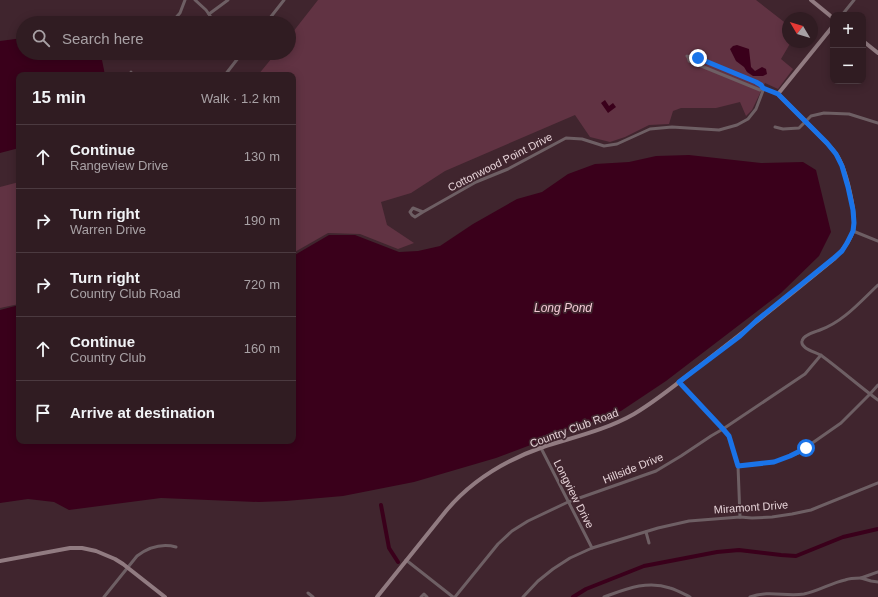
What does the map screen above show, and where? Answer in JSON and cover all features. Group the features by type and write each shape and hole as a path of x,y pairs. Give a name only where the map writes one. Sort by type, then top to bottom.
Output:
{"street":[{"path":"177,16 185,0"},
{"path":"195,0 204,7 209,14 228,0"},
{"path":"271,16 284,0"},
{"path":"810,0 830,16"},
{"path":"844,12 854,0"},
{"path":"764,88 760,90 696,64 689,61 688,56 692,55 756,82 764,88 778,94 830,30"},
{"path":"866,43 878,53"},
{"path":"227,72 236,60"},
{"name":"Cottonwood Point Drive","path":"423,212 476,182 508,169 566,138 582,139 604,146 617,144 650,129 672,127 719,130 737,125 748,119 756,109 764,88"},
{"name":"Country Club Road","path":"377,597 454,501 487,474 505,464 541,448 618,422 635,414 740,336 756,321 842,251 853,231 854,223 853,210 842,166 836,154 778,94"},
{"path":"775,127 783,129 800,128 810,116 824,113 848,114 878,123"},
{"path":"853,231 878,241"},
{"path":"878,285 836,323 803,338 802,344 804,348 821,355 878,400"},
{"name":"Hillside Drive","path":"454,597 493,549 512,532 528,521 568,502 656,471 723,429 805,374 821,355"},
{"path":"679,382 729,436 738,466 740,517"},
{"path":"738,466 774,462 798,453 841,423 878,385"},
{"name":"Longview Drive","path":"541,448 592,548"},
{"name":"Miramont Drive","path":"523,597 538,581 557,566 592,548 670,525 740,517 772,517 811,510 878,483"},
{"path":"646,532 649,543"},
{"path":"104,597 137,556 142,552 157,546 168,545 176,547"},
{"path":"0,561 70,548 82,548 96,551 116,559 165,597"},
{"path":"406,560 454,597"},
{"path":"750,597 765,593 804,594 846,579 861,578 878,572"},
{"path":"861,578 871,582 878,582"},
{"path":"604,597 627,588 645,584 654,584 671,588 690,597"},
{"path":"308,593 313,597"},
{"path":"422,596 427,597"}],"shaded area":[{"path":"318,0 756,0 782,20 782,48 787,48 781,59 793,69 778,89 765,83 752,110 746,116 740,102 716,108 681,108 673,111 669,124 649,125 625,137 610,142 590,137 575,115 445,171 411,193 381,202 387,225 414,243 398,249 360,234 328,233 296,251 296,72 260,72 270,60 296,60 296,28"},
{"path":"16,183 16,305 0,308 0,187"}],"water":[{"path":"16,39 16,60 102,60 104,72 16,72 16,149 0,153 0,41"},
{"path":"737,45 749,49 751,67 755,71 762,67 766,69 767,74 763,76 753,76 747,72 744,67 736,61 730,49"},
{"path":"605,100 609,106 613,103 616,107 608,113 601,103"},
{"name":"Long Pond","path":"689,155 761,163 803,162 816,170 831,232 819,256 781,293 666,381 621,411 496,458 414,482 343,496 259,502 161,498 69,510 54,502 28,499 0,503 0,310 16,306 16,444 296,444 296,254 329,235 355,235 399,252 418,251 440,246 473,224 517,199 542,192 568,174 595,164 629,162 656,156"}],"waterway":[{"path":"381,505 389,548 398,562"},
{"path":"573,597 586,589 644,566 717,552 739,550 796,556 843,537 878,529"}],"route":[{"path":"698,58 756,82 763,88 778,94 836,154 842,166 848,187 854,223 853,231 842,251 756,321 740,336 679,382 729,436 738,466 782,460 806,448"}]}
